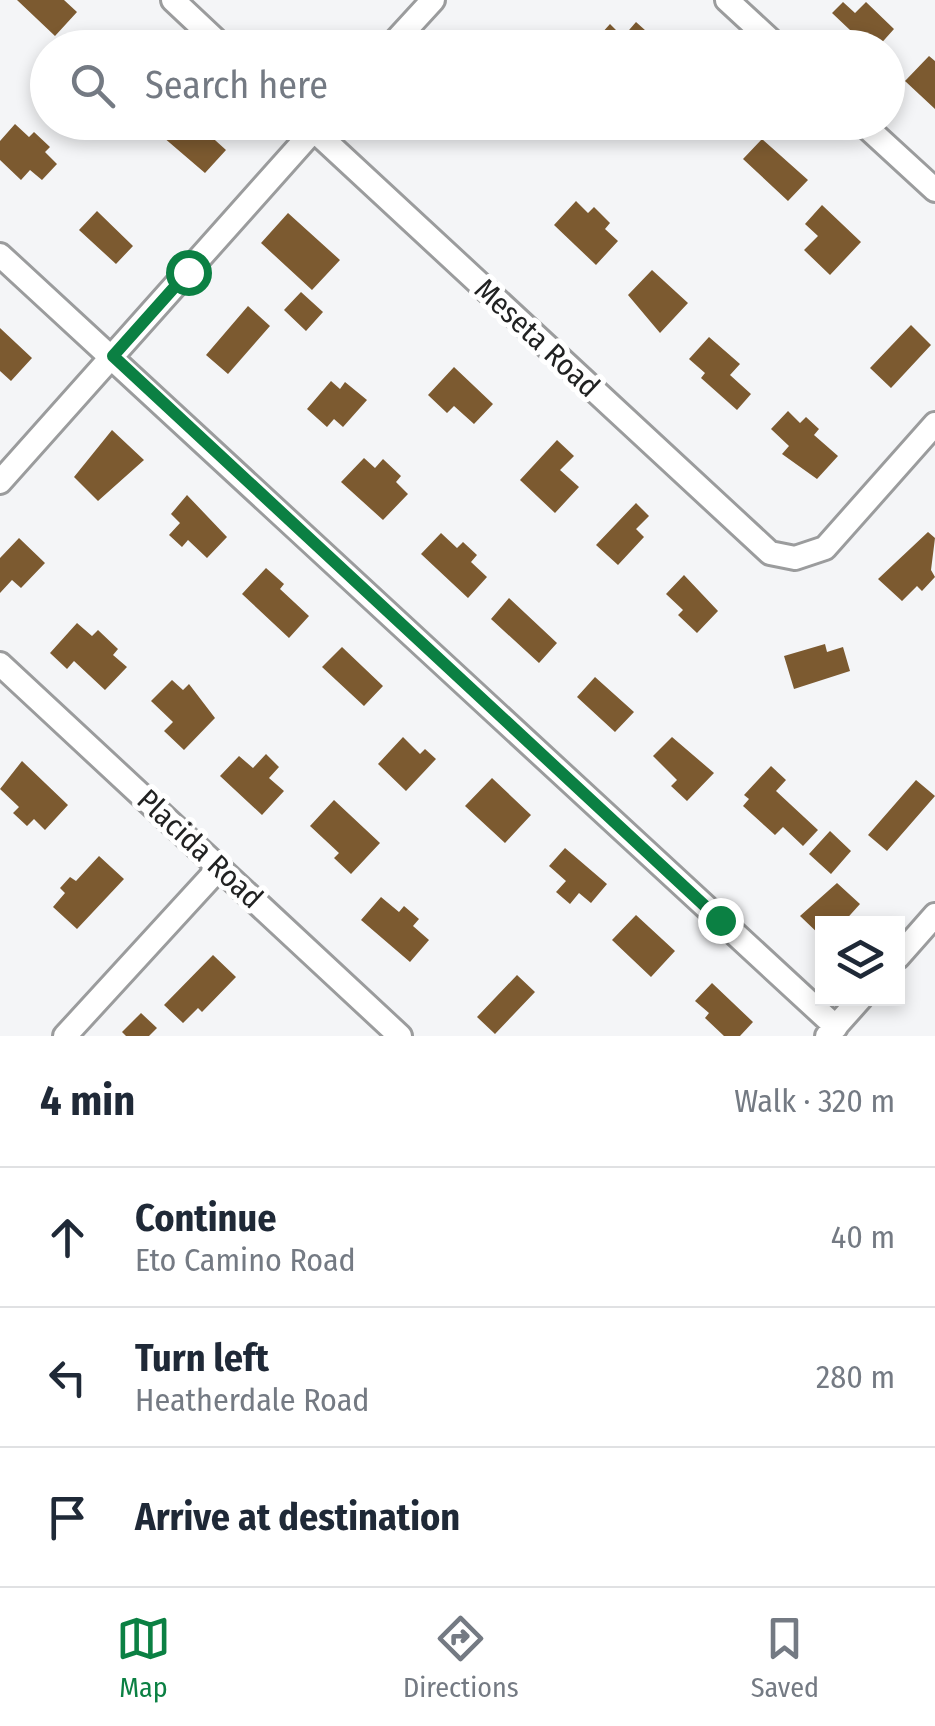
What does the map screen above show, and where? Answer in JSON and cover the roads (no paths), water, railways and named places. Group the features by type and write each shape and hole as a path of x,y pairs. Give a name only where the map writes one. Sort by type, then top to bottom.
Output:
{"street":[{"path":"172,0 204,30"},
{"path":"406,30 433,0"},
{"path":"727,0 760,30"},
{"path":"0,482 300,140"},
{"name":"Meseta Road","path":"329,140 770,553 796,558 825,548 935,424"},
{"path":"881,140 935,190"},
{"path":"0,255 113,356 831,1031 854,1006"},
{"name":"Placida Road","path":"0,664 400,1036"},
{"path":"65,1036 220,867"},
{"path":"905,950 934,919"}]}
